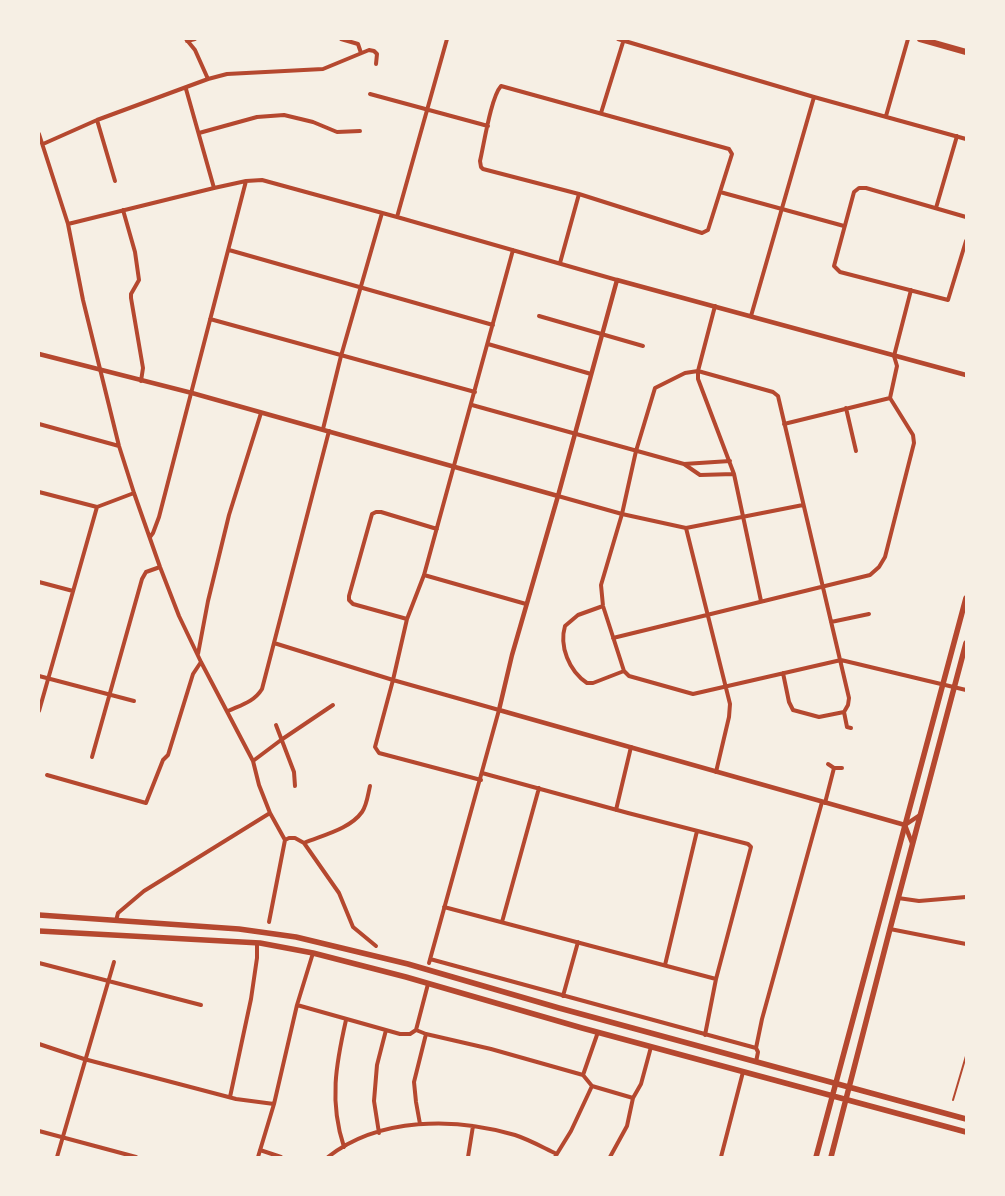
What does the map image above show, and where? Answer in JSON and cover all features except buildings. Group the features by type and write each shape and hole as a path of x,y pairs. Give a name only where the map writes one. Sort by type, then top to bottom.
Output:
{"highway":[{"path":"920,39 964,50"}],"main road":[{"path":"816,1157 966,598"},
{"path":"831,1157 966,643"},
{"path":"39,915 239,929 282,934 408,964 697,1046 966,1119"},
{"path":"39,931 257,943 312,953 966,1132"},
{"path":"582,1028 580,1020 586,1015"},
{"path":"693,1058 699,1053 697,1046"}],"street":[{"path":"187,40 195,39"},
{"path":"341,39 358,44 361,53"},
{"path":"397,217 447,39"},
{"path":"618,39 814,97 966,139"},
{"path":"886,116 908,39"},
{"path":"187,40 195,50 208,79"},
{"path":"601,113 624,40"},
{"path":"43,144 97,120 186,89 208,79 227,74 323,69 369,50 376,52 376,64"},
{"path":"504,86 729,149 732,154 708,230 702,233 579,194 483,169 480,161 488,126 497,90 504,86"},
{"path":"186,89 214,188"},
{"path":"370,94 488,126"},
{"path":"751,316 814,97"},
{"path":"199,133 257,117 284,115 313,122 337,132 360,131"},
{"path":"97,120 116,181"},
{"path":"39,134 68,224 83,300 120,446 134,493 179,616 253,760 259,786 270,813 285,840 269,922"},
{"path":"936,208 957,136"},
{"path":"68,224 214,188 246,181 262,180 617,280 966,375"},
{"path":"150,537 153,534 159,517 246,181"},
{"path":"966,217 866,188 859,188 854,192 834,264 835,269 840,272 948,300 966,241"},
{"path":"720,192 844,226"},
{"path":"560,263 579,194"},
{"path":"124,210 135,252 139,280 131,294 131,298 143,368 142,381"},
{"path":"323,429 341,356 382,213"},
{"path":"229,250 493,325"},
{"path":"481,780 379,753 375,748 407,619 424,575 513,250"},
{"path":"617,280 558,496 526,604 481,780 430,961 756,1048"},
{"path":"613,638 870,575 879,567 885,557 914,444 914,435 890,398 897,366 894,356 911,290"},
{"path":"715,306 698,371 698,379 734,474 761,601"},
{"path":"539,316 643,346"},
{"path":"210,319 475,392"},
{"path":"488,344 591,374"},
{"path":"39,354 192,393 622,514 686,528 803,505"},
{"path":"782,674 793,710 802,714 819,717 844,712 848,706 849,698 841,660 776,394 698,371 685,373 655,388 636,451 622,514 601,585 603,606 624,671 629,676 694,694 841,660 966,690"},
{"path":"784,424 890,398"},
{"path":"472,405 684,464 730,461"},
{"path":"846,408 856,451"},
{"path":"198,654 208,601 229,515 261,413"},
{"path":"39,424 120,446"},
{"path":"228,711 247,703 258,695 262,689 329,431"},
{"path":"684,464 700,476 734,474"},
{"path":"39,492 97,507 134,493"},
{"path":"39,711 97,507"},
{"path":"407,619 353,604 349,600 372,514 381,512 437,529"},
{"path":"686,528 731,710 716,772"},
{"path":"92,757 142,579 146,572 160,567"},
{"path":"424,575 526,604"},
{"path":"39,582 73,592"},
{"path":"603,606 578,615 565,626 562,640 564,650 577,673 587,683 593,683 624,671"},
{"path":"831,622 869,614"},
{"path":"274,643 393,680 905,825 920,815"},
{"path":"47,775 146,803 163,760 168,755 193,674 201,662"},
{"path":"39,676 134,701"},
{"path":"253,760 333,705"},
{"path":"844,712 847,727 851,728"},
{"path":"276,726 294,772 295,786"},
{"path":"616,810 632,747"},
{"path":"828,764 834,768 842,768"},
{"path":"756,1062 758,1052 756,1048 762,1019 834,768"},
{"path":"482,773 748,844 751,847 716,979 706,1035"},
{"path":"304,843 345,826 354,820 363,811 370,786"},
{"path":"502,922 539,788"},
{"path":"116,921 118,913 144,891 270,813"},
{"path":"905,825 912,843"},
{"path":"665,965 698,832"},
{"path":"285,840 295,838 304,843 339,893 354,927 376,946"},
{"path":"898,898 919,901 966,898"},
{"path":"444,907 716,979"},
{"path":"890,928 966,944"},
{"path":"563,996 578,942"},
{"path":"230,1097 250,999 257,958 257,943"},
{"path":"258,1157 274,1104 297,1005 312,953"},
{"path":"57,1157 84,1059 114,962"},
{"path":"39,963 201,1005"},
{"path":"297,1005 346,1020 410,1034 416,1030 428,984"},
{"path":"344,1147 338,1131 334,1097 337,1059 346,1020"},
{"path":"379,1133 374,1101 377,1065 386,1030"},
{"path":"416,1030 583,1075 592,1086 633,1098"},
{"path":"583,1075 598,1032"},
{"path":"420,1124 414,1082 426,1034"},
{"path":"39,1044 84,1059 230,1097 274,1104"},
{"path":"610,1157 627,1126 633,1098 641,1084 651,1047"},
{"path":"721,1157 743,1072"},
{"path":"328,1157 354,1140 420,1124 447,1123 473,1126 516,1136 556,1156 571,1131 592,1086"},
{"path":"468,1157 473,1126"},
{"path":"39,1132 136,1157"},
{"path":"260,1150 281,1157"}],"lane":[{"path":"953,1100 966,1056"}]}
